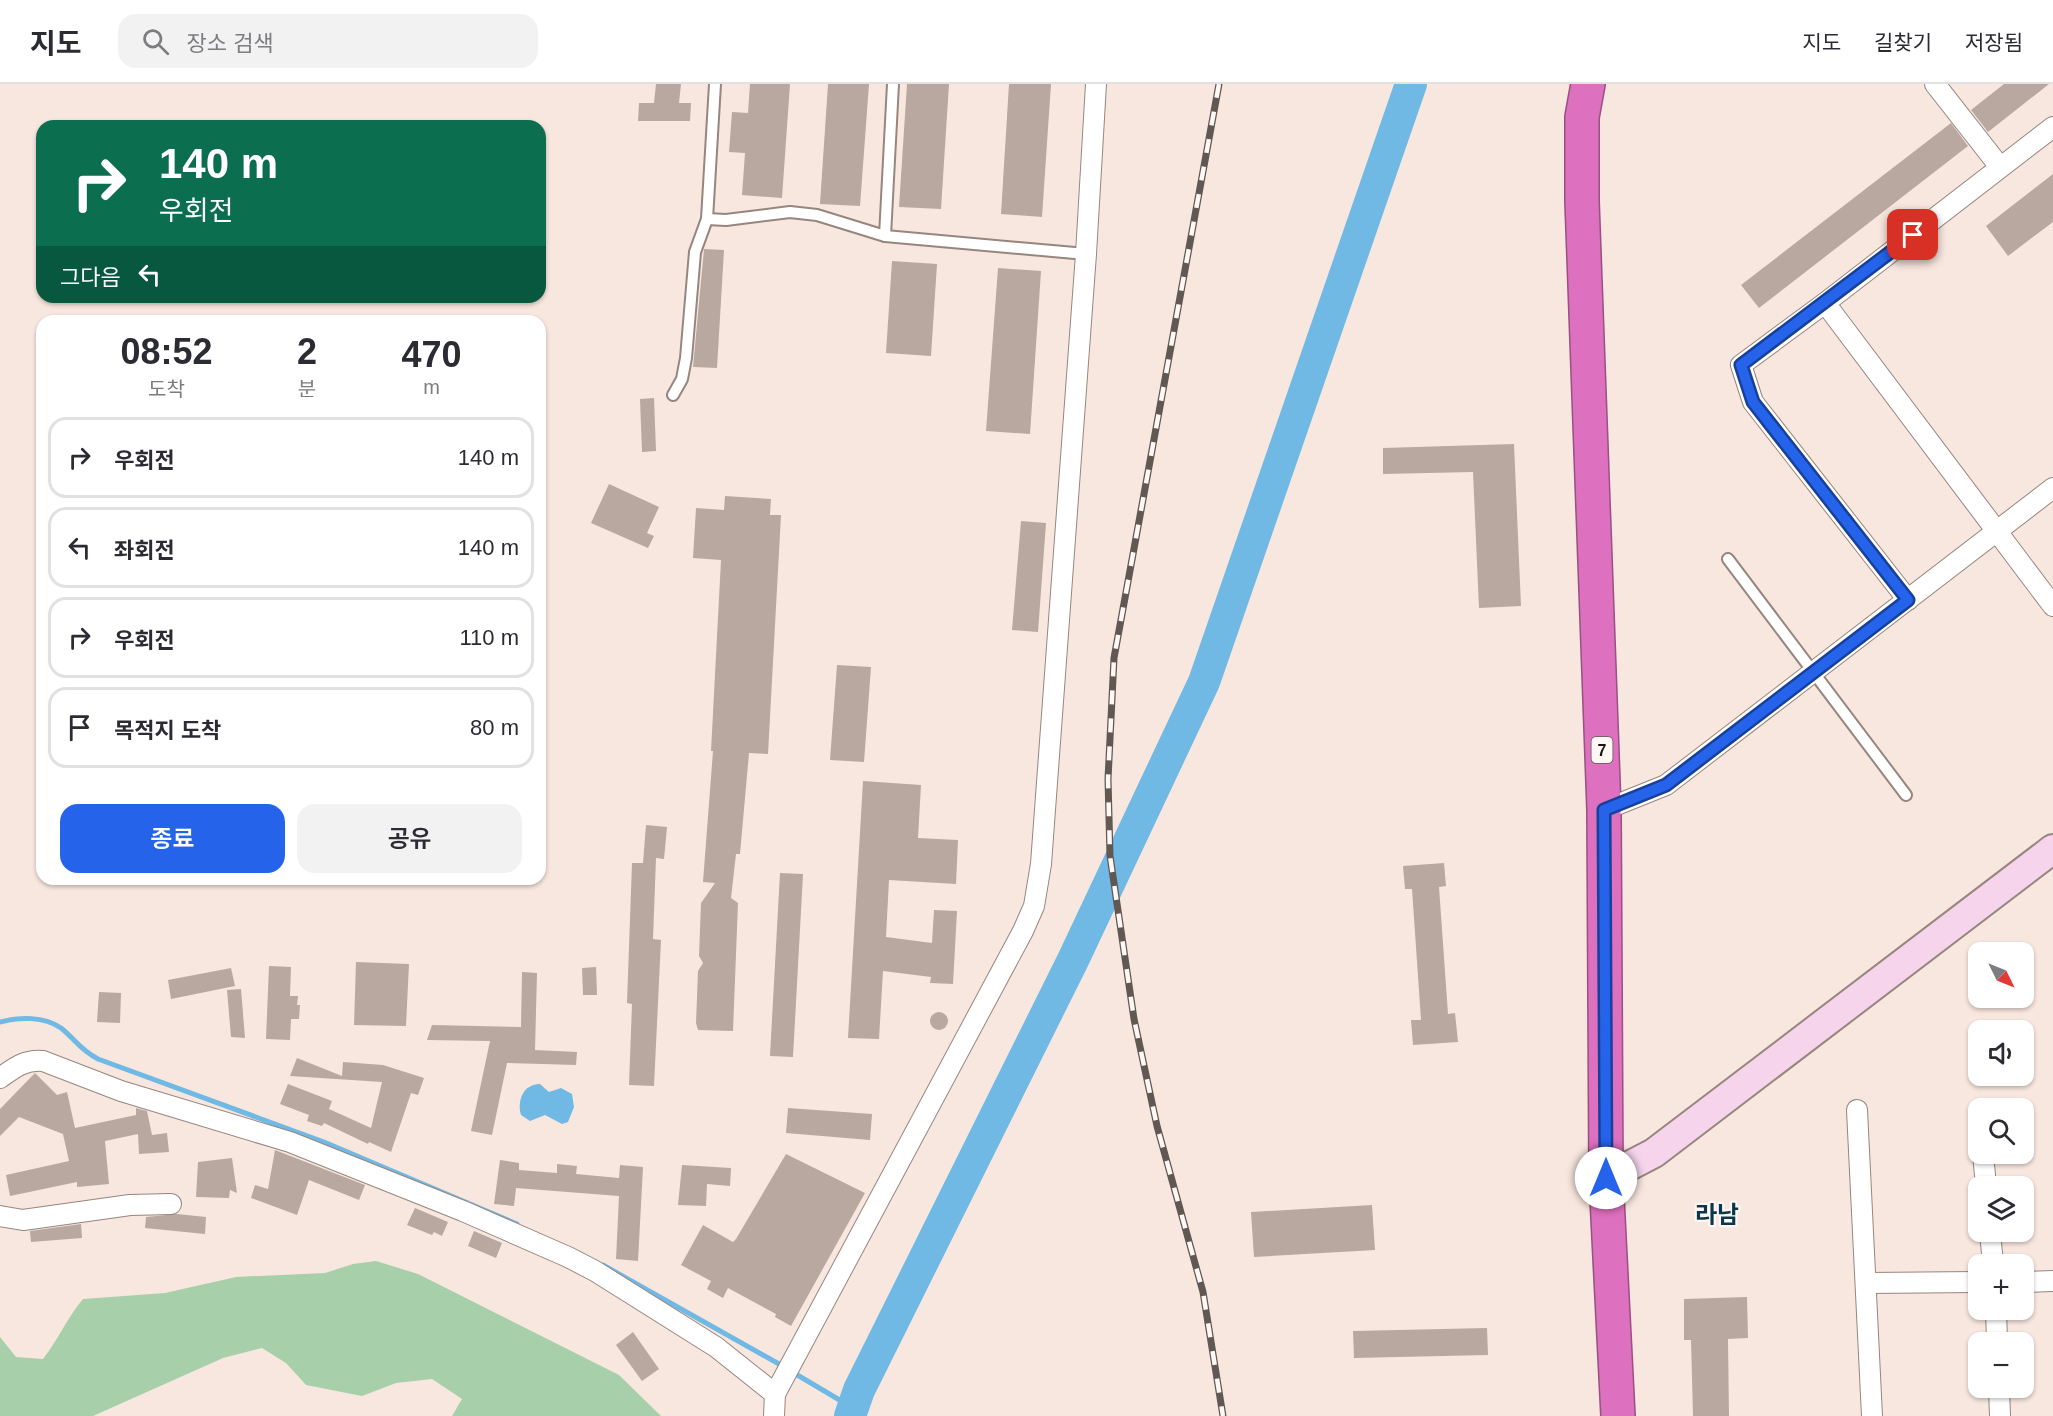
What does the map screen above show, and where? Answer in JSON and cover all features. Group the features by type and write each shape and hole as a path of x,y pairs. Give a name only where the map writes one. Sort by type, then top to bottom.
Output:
{"highway":[{"name":"7","path":"1588,84 1582,117 1582,201 1604,810 1606,1178 1618,1416"}],"main road":[{"path":"1606,1178 1654,1153 2053,849"}],"street":[{"path":"774,1416 775,1394 1023,931 1034,906 1040,876 1086,254 1096,84"},
{"path":"1935,84 2000,167"},
{"path":"1908,600 1753,402 1741,365 1826,303 2053,127"},
{"path":"1826,303 2053,606"},
{"path":"1604,810 1666,785 2053,488"},
{"path":"0,1078 21,1063 33,1060 43,1061 121,1091 290,1142 463,1211 595,1271 716,1347 775,1394"},
{"path":"1857,1110 1872,1416"},
{"path":"0,1216 23,1220 130,1205 171,1204"},
{"path":"2034,1282 2053,1281"},
{"path":"1867,1283 1968,1282"},
{"path":"1999,1398 2000,1416"}],"lane":[{"path":"673,395 682,379 687,358 695,252 707,219 715,84"},
{"path":"885,236 893,84"},
{"path":"707,219 799,213 817,215 885,236 1086,254"},
{"path":"1728,559 1906,795"}],"green space":[{"path":"376,1261 418,1274 619,1375 661,1416 452,1416 462,1399 432,1379 396,1383 362,1396 306,1385 286,1363 262,1348 223,1358 93,1416 0,1416 0,1337 16,1357 43,1359 83,1299 165,1293 236,1277 325,1273 353,1264"}],"water":[{"path":"540,1084 549,1092 561,1088 572,1094 574,1107 568,1122 562,1124 545,1115 530,1121 521,1115 520,1104 525,1090"}],"building":[{"path":"656,84 681,84 679,103 691,103 690,121 638,121 639,103 654,103"},
{"path":"750,84 790,84 782,198 742,195 745,153 729,152 732,112 748,113"},
{"path":"828,84 869,84 860,206 820,204"},
{"path":"907,84 949,84 941,209 899,207"},
{"path":"1009,84 1051,84 1042,217 1001,214"},
{"path":"2004,84 2049,84 1988,132 1971,110"},
{"path":"1951,123 1968,146 1759,308 1741,285"},
{"path":"2053,174 2053,222 2008,256 1986,226"},
{"path":"704,249 724,250 717,368 693,367"},
{"path":"892,261 937,264 931,356 886,353"},
{"path":"998,268 1041,271 1030,434 986,431"},
{"path":"654,398 656,451 642,452 640,399"},
{"path":"1514,444 1521,606 1479,608 1473,472 1383,474 1383,448"},
{"path":"609,484 659,507 647,533 654,536 648,548 591,523"},
{"path":"725,496 771,499 770,515 781,515 768,754 749,753 740,854 736,854 731,898 738,903 733,1031 698,1030 696,1023 698,971 703,963 699,956 701,903 715,883 703,882 713,751 711,751 721,560 693,558 696,508 724,510"},
{"path":"1021,521 1046,523 1038,632 1012,630"},
{"path":"837,665 871,667 864,762 830,760"},
{"path":"863,781 921,785 918,838 958,840 956,884 889,880 886,937 932,943 934,910 957,911 953,984 930,983 931,977 883,971 879,1039 848,1038"},
{"path":"646,825 667,827 664,859 656,858 653,939 661,940 654,1086 629,1085 632,1004 627,1003 632,863 643,863"},
{"path":"1444,863 1446,886 1439,887 1448,1014 1455,1013 1458,1042 1413,1045 1411,1020 1421,1020 1412,889 1405,889 1403,866"},
{"path":"780,873 803,874 793,1057 770,1056"},
{"path":"356,962 409,964 406,1026 354,1025"},
{"path":"269,966 291,967 290,996 298,996 297,1005 300,1005 299,1019 291,1019 290,1040 266,1039"},
{"path":"596,967 597,995 583,995 582,968"},
{"path":"231,968 235,986 171,999 168,980"},
{"path":"522,972 537,973 535,1050 577,1052 576,1065 507,1063 492,1135 471,1131 490,1041 427,1040 432,1025 521,1027"},
{"path":"241,989 245,1038 231,1037 227,990"},
{"path":"99,992 121,993 120,1023 97,1022"},
{"path":"939,1012 945,1015 948,1021 945,1027 939,1030 933,1027 930,1021 933,1015"},
{"path":"297,1058 342,1076 343,1062 383,1065 424,1078 418,1095 411,1093 391,1152 324,1123 322,1126 307,1121 309,1115 280,1104 288,1084 332,1101 329,1109 371,1128 382,1082 290,1076"},
{"path":"35,1073 57,1095 67,1092 75,1128 136,1115 136,1108 147,1111 152,1135 167,1133 169,1152 139,1154 138,1134 105,1141 109,1184 77,1187 77,1182 10,1196 6,1175 69,1161 63,1134 19,1117 0,1136 0,1109"},
{"path":"788,1108 872,1114 870,1140 786,1133"},
{"path":"275,1150 365,1185 359,1200 309,1180 297,1215 251,1198 255,1185 268,1189"},
{"path":"786,1154 865,1193 791,1326 775,1317 776,1314 728,1288 723,1298 707,1289 711,1281 681,1265 703,1225 733,1242 736,1239"},
{"path":"232,1158 237,1193 230,1190 229,1198 196,1197 198,1162"},
{"path":"500,1160 519,1163 519,1170 557,1173 557,1164 577,1166 576,1174 619,1178 620,1165 643,1167 638,1261 616,1259 619,1196 516,1188 514,1206 494,1204"},
{"path":"682,1165 731,1168 730,1186 707,1184 706,1206 678,1205"},
{"path":"1372,1205 1375,1250 1254,1257 1251,1212"},
{"path":"415,1208 448,1222 442,1236 434,1232 432,1235 407,1225"},
{"path":"177,1214 206,1217 205,1234 145,1228 146,1217"},
{"path":"81,1224 82,1238 31,1242 30,1231"},
{"path":"474,1231 502,1243 496,1258 468,1246"},
{"path":"1747,1297 1748,1338 1728,1339 1729,1416 1693,1416 1691,1340 1684,1340 1684,1299"},
{"path":"1487,1328 1488,1355 1354,1358 1353,1331"},
{"path":"633,1332 659,1369 642,1381 616,1345"}],"waterway":[{"path":"850,1416 859,1390 1073,960 1204,682 1411,84"},
{"path":"0,1022 15,1019 47,1021 61,1028 86,1052 98,1059 324,1142 517,1224"},
{"path":"603,1265 779,1364"},
{"path":"794,1373 853,1408"}],"railway":[{"path":"1219,84 1114,658 1108,779 1110,856 1134,1019 1157,1126 1203,1292 1223,1416"}],"district":[{"name":"라남","path":"1717,1215"}],"route":[{"path":"1606,1178 1604,810 1666,785 1908,600 1753,402 1741,365 1913,235"}]}
